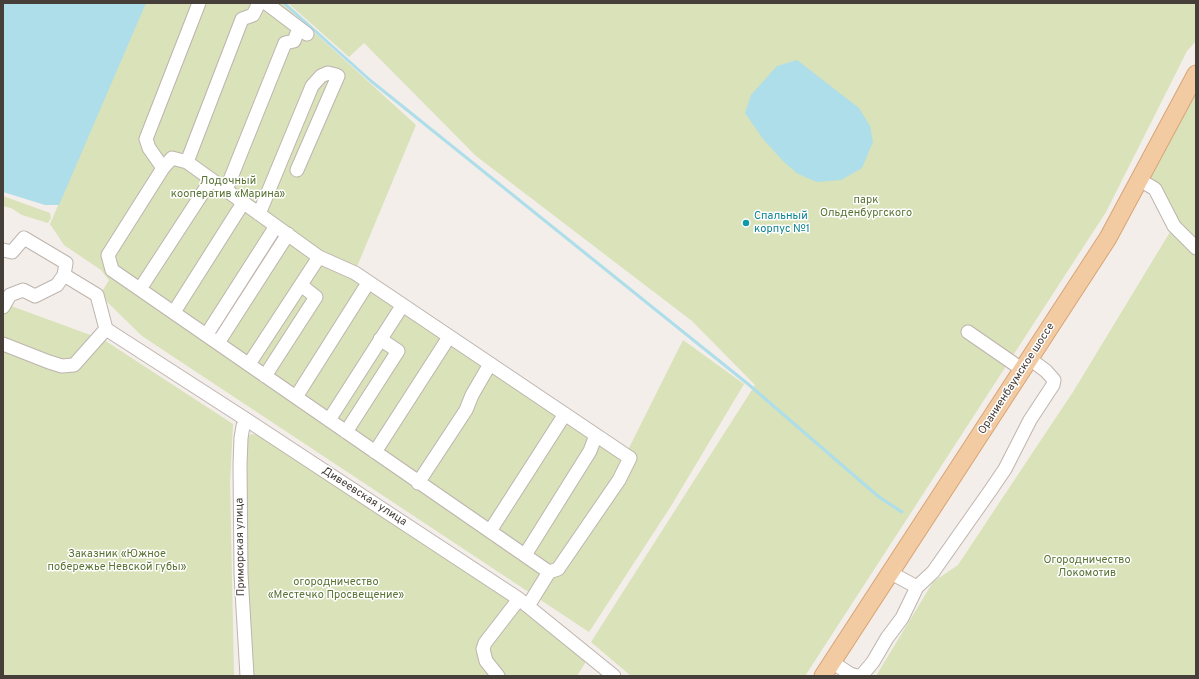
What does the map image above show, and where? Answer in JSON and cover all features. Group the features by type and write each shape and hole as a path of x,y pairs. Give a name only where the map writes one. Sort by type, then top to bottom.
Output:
{"main road":[{"name":"Ораниенбаумское шоссе","path":"823,676 1108,238 1196,74"}],"street":[{"path":"163,168 149,148 146,139 199,3"},
{"path":"186,162 242,19 253,14 260,3"},
{"path":"226,190 285,43 294,41 303,31 266,3"},
{"path":"259,214 312,86 321,76 328,73 336,74 338,76 297,170"},
{"path":"498,676 486,660 483,649 485,643 524,603 549,572 558,569 619,480 630,458 355,273 319,257 186,162 172,158 163,168 108,255 112,270 207,334 418,483 549,572"},
{"path":"140,288 211,180"},
{"path":"1140,180 1155,189 1174,226 1196,248"},
{"path":"174,312 243,203"},
{"path":"207,334 276,226"},
{"path":"218,343 288,234"},
{"path":"3,250 12,252 24,238 66,263 64,275 57,285 35,296 23,290 10,295 3,307"},
{"path":"249,364 319,257"},
{"path":"3,344 62,366 74,365 106,329 97,296 64,275"},
{"path":"296,397 368,283"},
{"path":"265,376 316,296 301,285"},
{"path":"329,420 402,306"},
{"name":"Дивеевская улица","path":"106,329 248,420 524,603 614,676"},
{"path":"832,662 850,674 857,676 862,675 874,662 887,638 902,618 917,587 933,572 1005,469 1030,420 1051,390 1054,380 1040,366 1026,364 968,332"},
{"path":"375,452 449,337"},
{"path":"346,432 398,351 380,339"},
{"path":"418,483 466,410 472,395 490,364"},
{"path":"490,531 565,414"},
{"name":"Приморская улица","path":"247,676 241,574 240,465 243,426 248,420"},
{"path":"525,555 590,451 596,435"},
{"path":"891,573 917,587"}],"green space":[{"name":"Лодочный кооператив «Марина»","path":"145,3 282,3 416,125 356,269 627,452 683,340 744,384 671,506 589,632 142,336 100,295 109,280 101,270 64,245 50,224"},
{"name":"парк Ольденбургского","path":"288,3 1196,3 1196,41 1187,51 1106,212 805,676 631,676 591,642 755,385 692,321 476,156 364,43 349,57"},
{"path":"1196,92 1196,244 1190,240 1149,181"},
{"path":"3,196 50,213 51,218 48,223 22,215 11,208 3,206"},
{"name":"Огородничество Локомотив","path":"1170,232 1196,253 1196,676 876,676 933,582 958,565 1073,392"},
{"name":"Заказник «Южное побережье Невской губы»","path":"3,303 104,340 233,424 230,482 234,676 3,676"},
{"name":"огородничество «Местечко Просвещение»","path":"251,434 258,435 523,609 587,660 577,676 252,676 243,465 248,437"}],"water":[{"path":"3,3 146,3 59,205 45,205 3,192"},
{"path":"797,60 859,108 870,126 873,142 862,168 841,180 817,182 798,174 784,162 763,139 745,113 751,95 777,66"}],"waterway":[{"path":"284,3 371,81 748,384 879,497 902,512"}],"place":[{"name":"Спальный корпус №1","path":"746,223"}]}
